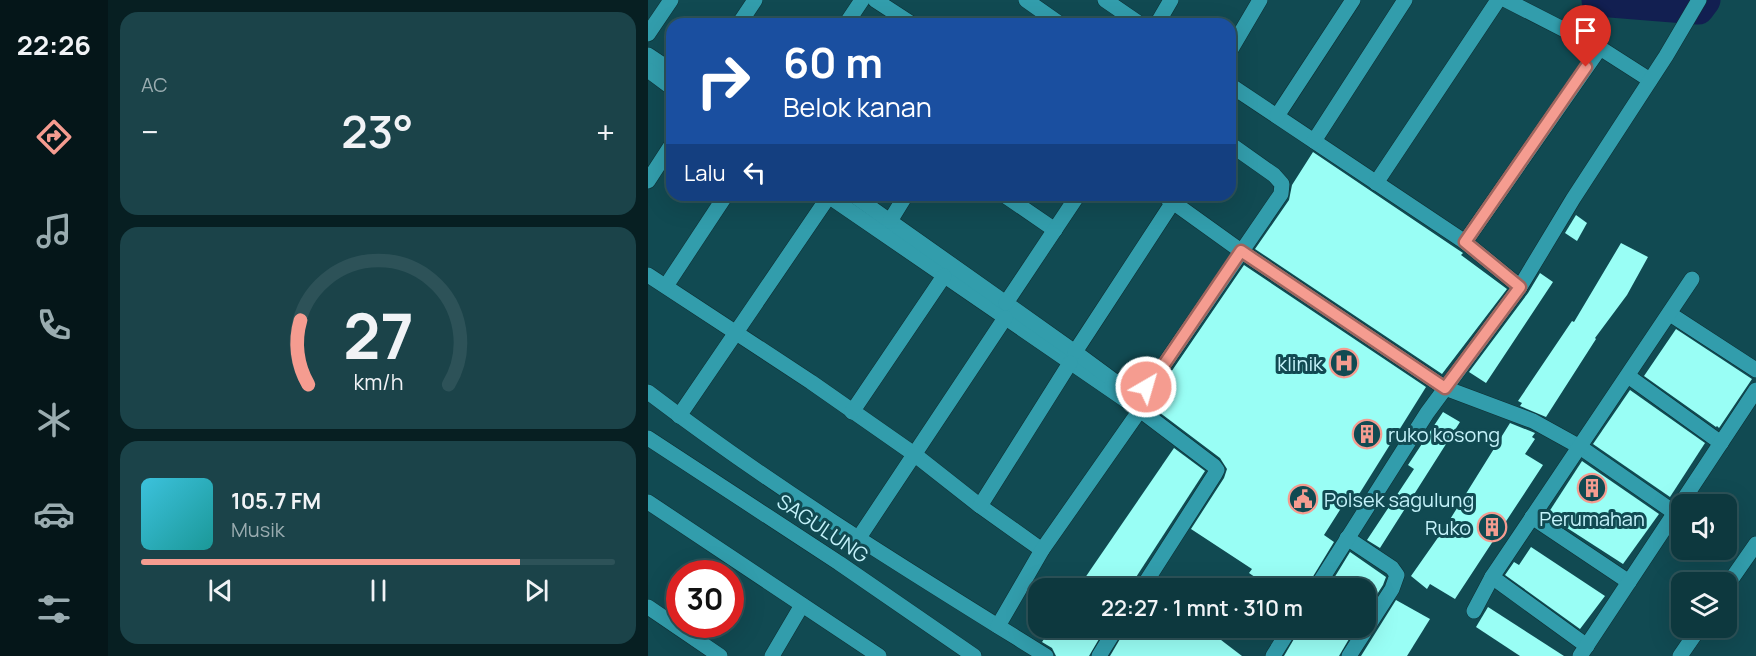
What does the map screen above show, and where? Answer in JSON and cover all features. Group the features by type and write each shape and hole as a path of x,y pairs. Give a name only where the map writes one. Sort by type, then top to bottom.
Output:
{"street":[{"path":"648,34 671,0"},
{"path":"743,18 755,0"},
{"path":"850,18 862,0"},
{"path":"875,0 903,18"},
{"path":"1026,0 1052,18"},
{"path":"1105,0 1131,18"},
{"path":"1160,18 1171,0"},
{"path":"1236,41 1260,0"},
{"path":"1277,116 1353,0"},
{"path":"1314,141 1405,0"},
{"path":"1376,183 1498,0"},
{"path":"1506,0 1600,48 1650,80"},
{"path":"1322,578 1426,413 1520,287 1699,0"},
{"path":"1465,242 1600,48"},
{"path":"648,55 666,67"},
{"path":"648,70 666,84"},
{"path":"1236,89 1465,242 1520,287"},
{"path":"862,201 1005,310 1073,357 1121,387 1135,393 1146,387 1159,372 1281,194 1282,184 1274,175 1236,148"},
{"path":"648,181 666,153"},
{"path":"666,286 722,201"},
{"path":"679,416 825,201"},
{"path":"835,201 944,276 1005,310"},
{"path":"890,221 902,201"},
{"path":"1013,201 1055,230"},
{"path":"858,539 1074,201"},
{"path":"980,506 1166,201"},
{"path":"1172,201 1241,251 1445,388 1533,421 1580,447 1671,510"},
{"path":"648,275 812,382 1042,549"},
{"path":"852,412 944,276"},
{"path":"1474,611 1492,577 1692,279"},
{"path":"1670,314 1756,370"},
{"path":"1073,357 1215,466 1217,470 1148,578"},
{"path":"1628,376 1721,443"},
{"path":"1687,494 1756,390"},
{"path":"648,392 679,416 858,539 1046,656"},
{"path":"998,626 1042,549 1140,410"},
{"name":"SAGULUNG","path":"648,438 974,656"},
{"path":"648,502 879,656"},
{"path":"1533,517 1629,582"},
{"path":"1492,577 1583,651 1671,519"},
{"path":"1347,538 1392,568 1397,575 1392,589 1349,656"},
{"path":"1736,572 1756,544"},
{"path":"772,656 802,605"},
{"path":"648,607 720,656"},
{"path":"1099,656 1110,638"},
{"path":"1273,656 1284,638"},
{"path":"1680,656 1692,638"}],"building":[{"path":"1313,152 1463,253 1461,255 1507,289 1442,374 1255,249 1289,200 1292,185"},
{"path":"1576,215 1587,223 1577,241 1565,233"},
{"path":"1621,243 1648,257 1627,295 1595,338 1546,417 1520,406 1522,403 1518,401 1572,321 1574,322"},
{"path":"1244,265 1426,387 1351,507 1345,502 1324,535 1334,542 1312,578 1256,578 1249,573 1252,569 1191,529 1224,478 1227,469 1220,458 1147,403 1167,378"},
{"path":"1540,273 1553,282 1486,383 1469,372 1528,293"},
{"path":"1676,329 1752,379 1719,428 1644,376"},
{"path":"1630,390 1705,443 1670,497 1593,444"},
{"path":"1443,412 1460,422 1380,548 1367,540 1414,469 1408,465"},
{"path":"1510,423 1535,433 1532,437 1535,439 1525,454 1543,465 1455,599 1430,584 1427,589 1411,576 1444,529"},
{"path":"1174,448 1205,471 1135,578 1085,578"},
{"name":"Perumahan","path":"1582,461 1659,514 1623,564 1547,515"},
{"path":"1531,547 1605,596 1580,629 1505,575 1514,562 1519,565"},
{"path":"1350,552 1386,577 1376,596 1376,578 1334,578"},
{"path":"1396,600 1430,619 1407,656 1361,656 1372,638 1376,638 1376,632"},
{"path":"1488,607 1564,656 1520,656 1476,627"},
{"path":"1045,638 1100,638 1089,656 1056,656 1052,648 1042,642"},
{"path":"1121,638 1218,638 1242,656 1110,656"},
{"path":"1295,638 1350,638 1339,656 1284,656"}],"waterway":[{"path":"1598,0 1698,8 1704,0"}],"place":[{"name":"klinik","path":"1344,363"},
{"name":"ruko kosong","path":"1367,434"},
{"name":"Perumahan","path":"1592,488"},
{"name":"Polsek sagulung","path":"1303,499"},
{"name":"Ruko","path":"1492,527"}],"route":[{"path":"1146,387 1159,372 1241,251 1445,388 1520,287 1465,242 1586,67"}]}
